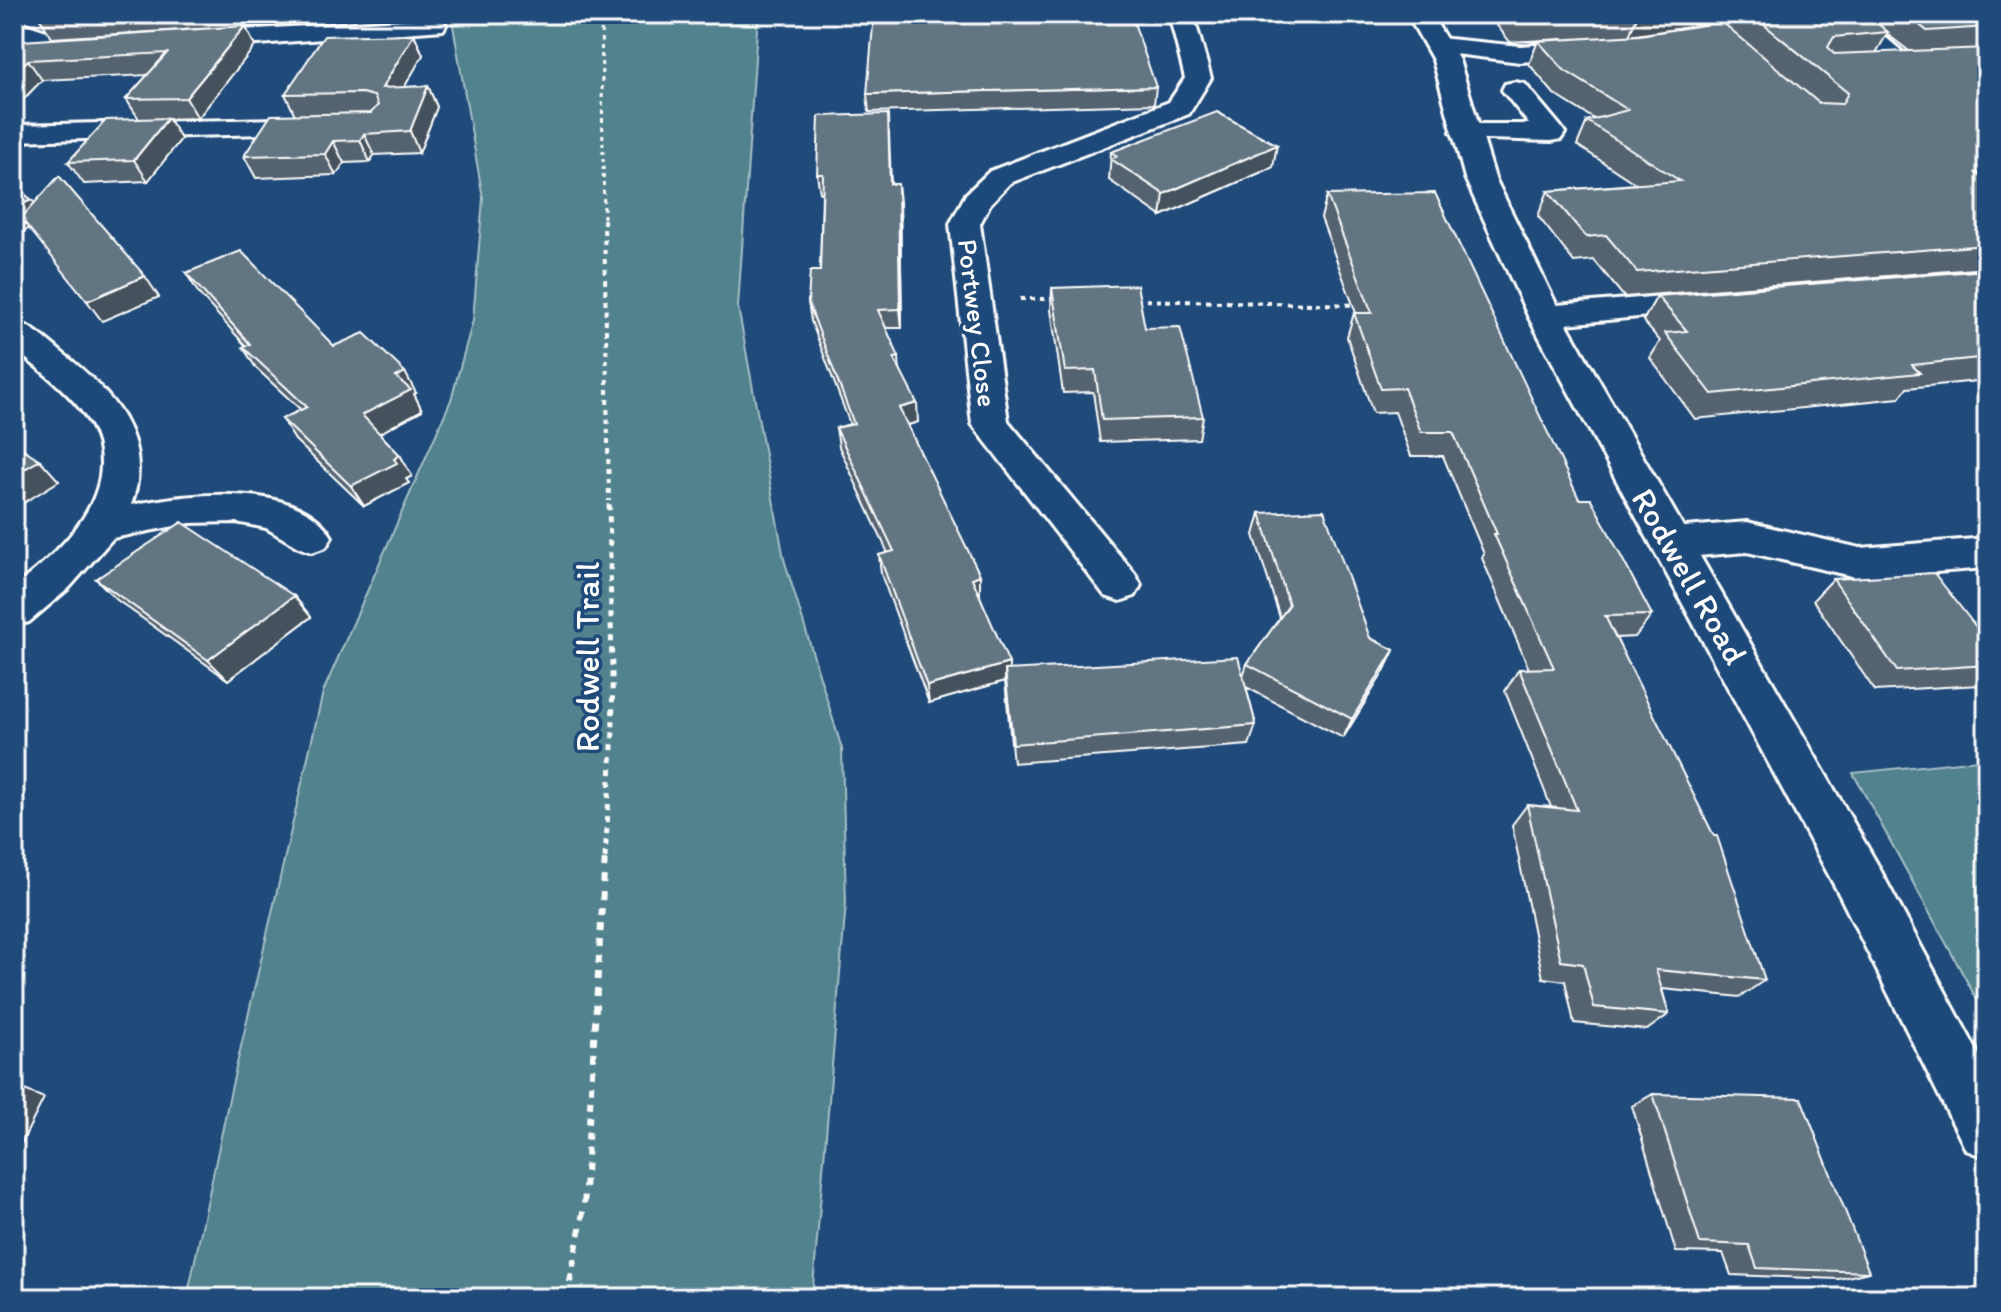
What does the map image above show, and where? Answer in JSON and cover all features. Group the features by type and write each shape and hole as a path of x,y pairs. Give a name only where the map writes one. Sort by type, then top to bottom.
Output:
{"main road":[{"name":"Portwey Close","path":"1120,585 990,424 965,224 977,200 1000,177 1179,108 1198,78 1181,14"},
{"name":"Rodwell Road","path":"1419,14 1446,60 1465,132 1485,190 1545,316 1858,879 1987,1129"},
{"path":"1843,14 1905,65"},
{"path":"169,43 434,25"},
{"path":"14,27 47,41 91,48"},
{"path":"14,51 123,46"},
{"path":"1439,46 1520,54 1613,48"},
{"path":"1860,67 1932,63"},
{"path":"1465,132 1551,133 1515,90"},
{"path":"14,133 355,125"},
{"path":"1545,316 1736,300"},
{"path":"14,332 65,373 97,408 115,438 117,485 112,509 75,558 14,610"},
{"path":"101,526 192,509 236,508 280,518 312,537"},
{"path":"1673,543 1747,537 1860,563 1987,553"}],"path":[{"name":"Rodwell Trail","path":"567,1298 584,1207 613,731 601,14"},
{"path":"975,298 1068,299"},
{"path":"1130,300 1361,305"}],"green space":[{"path":"451,14 758,14 738,307 784,559 842,749 846,903 812,1298 187,1298 230,1094 323,692 451,400 473,320 483,198"},
{"path":"1987,759 1987,1018 1853,773"}],"building":[{"path":"41,14 92,14 39,17"},
{"path":"874,14 1131,14 1156,87 867,94"},
{"path":"1515,14 1616,14 1519,19"},
{"path":"1751,14 1866,14 1888,32 1834,37 1828,47 1834,54 1987,48 1987,172 1976,173 1987,182 1987,245 1637,272 1606,235 1586,237 1548,191 1680,181 1587,121 1628,110 1564,70 1538,41 1640,35 1722,22 1819,103 1842,104 1848,93"},
{"path":"1906,14 1987,14 1987,27 1927,31"},
{"path":"245,26 186,98 126,99 167,53 28,60 14,74 14,48 22,41"},
{"path":"414,34 382,88 428,86 410,131 364,134 360,140 333,141 325,154 244,156 271,115 371,113 378,105 374,96 362,93 285,94 324,36"},
{"path":"1217,112 1277,145 1164,194 1111,159 1117,156 1111,152"},
{"path":"888,114 890,184 898,184 900,309 878,310 899,357 894,358 917,403 899,408 980,575 972,578 1009,663 927,686 879,555 894,551 836,428 854,424 808,302 810,271 820,271 823,174 817,174 819,116"},
{"path":"168,118 134,160 68,162 106,120"},
{"path":"59,176 145,276 87,301 21,218"},
{"path":"14,186 32,200 14,207"},
{"path":"1435,193 1579,499 1591,499 1652,615 1605,616 1714,836 1717,836 1765,980 1656,970 1669,1014 1594,1007 1583,964 1561,961 1527,805 1577,810 1519,669 1554,668 1494,534 1497,534 1453,432 1421,432 1404,388 1381,389 1354,313 1372,313 1327,195"},
{"path":"241,251 334,346 364,333 405,372 396,377 411,390 362,415 400,455 394,459 397,463 351,486 282,419 307,407 243,347 250,344 186,273"},
{"path":"1987,270 1987,357 1912,365 1920,373 1712,394 1665,333 1687,331 1657,296"},
{"path":"1137,285 1145,328 1180,327 1203,417 1102,420 1095,370 1065,371 1052,288"},
{"path":"14,443 40,460 14,475"},
{"path":"1324,510 1370,638 1394,650 1352,719 1247,664 1289,605 1260,513"},
{"path":"182,522 294,596 208,660 96,579"},
{"path":"1934,573 1987,641 1987,665 1897,671 1833,579"},
{"path":"1238,657 1256,725 1013,744 1005,670"},
{"path":"1653,1094 1801,1098 1869,1272 1757,1268 1749,1245 1700,1243"}]}
